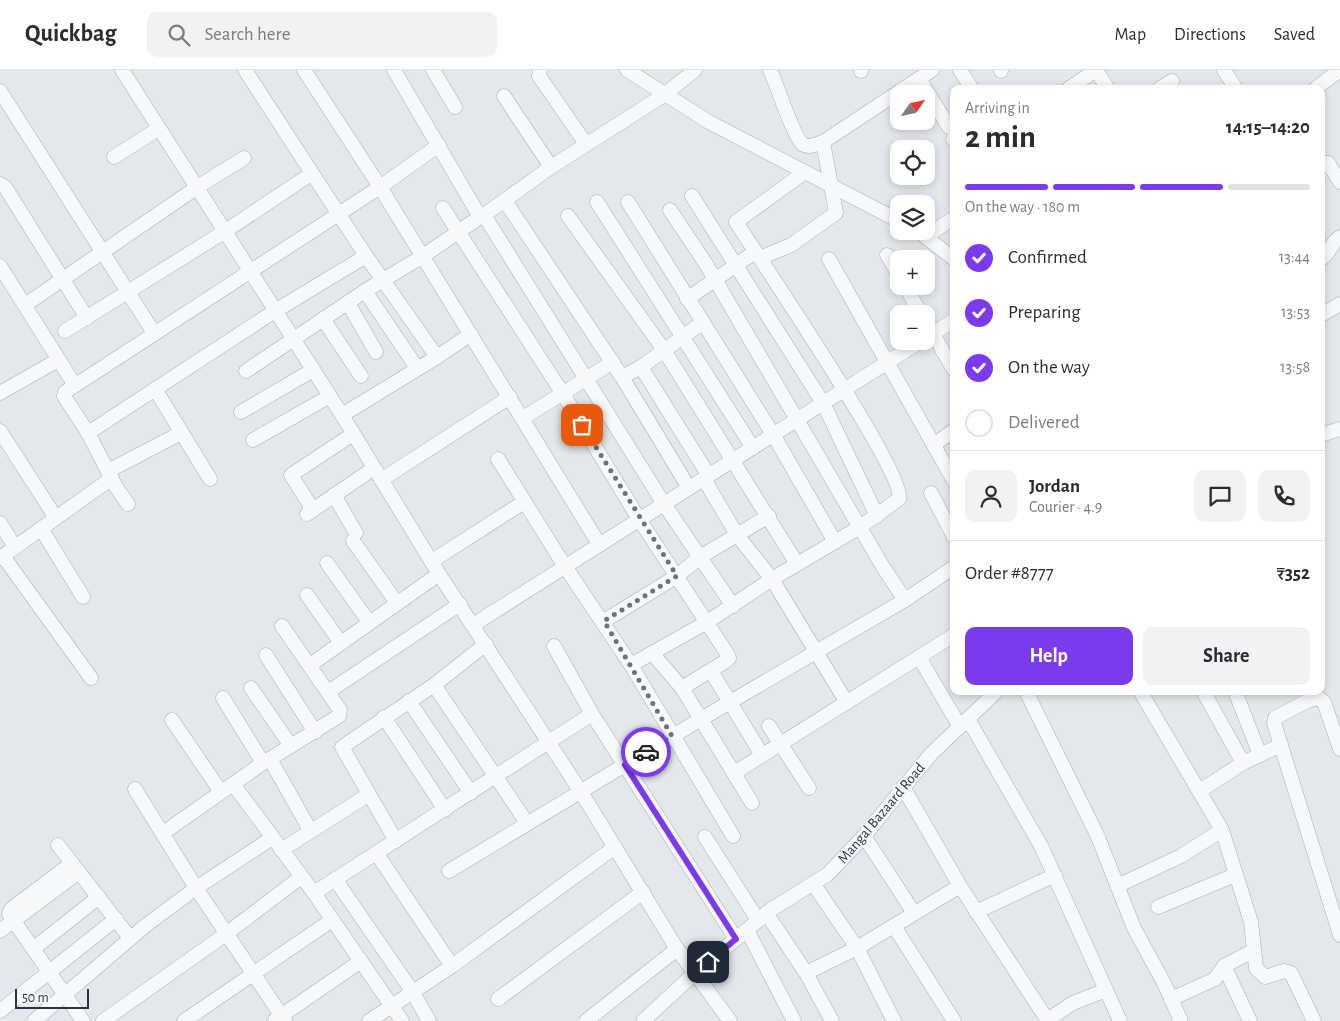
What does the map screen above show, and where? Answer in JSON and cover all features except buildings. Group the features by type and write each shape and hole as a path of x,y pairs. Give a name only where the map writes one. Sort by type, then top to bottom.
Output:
{"street":[{"path":"122,70 342,415 436,568 581,792 677,949 730,1021"},
{"path":"245,70 337,215 437,357"},
{"path":"304,70 423,256 599,544"},
{"path":"394,70 482,216 664,504 733,606"},
{"path":"432,70 454,107"},
{"path":"540,70 539,76 586,144"},
{"path":"627,70 709,122 830,183 890,216"},
{"path":"246,371 365,291 423,256 458,231 505,202 551,167 664,95 695,70"},
{"path":"770,70 784,101 796,138 803,144 810,146 823,142 932,70"},
{"path":"960,70 969,85"},
{"path":"1074,85 1096,70 1105,85"},
{"path":"1224,70 1233,85"},
{"path":"1320,85 1340,70"},
{"path":"919,79 950,132"},
{"path":"1166,85 1172,81"},
{"path":"0,91 154,333"},
{"path":"504,96 551,167"},
{"path":"114,158 158,129"},
{"path":"687,299 736,265 757,255 790,245 836,213 823,142"},
{"path":"128,504 88,433 64,396 65,392 74,384 380,187 439,145"},
{"path":"25,305 196,188 244,158"},
{"path":"1325,163 1328,163 1340,182"},
{"path":"631,665 733,606 772,579 860,527 899,499 900,492 844,389 736,222 806,172"},
{"path":"65,331 224,232 311,174"},
{"path":"0,184 5,188 87,318"},
{"path":"692,196 823,403 877,516"},
{"path":"505,202 613,362 689,488"},
{"path":"597,202 753,448"},
{"path":"628,202 774,436 836,542"},
{"path":"444,208 563,394 639,519 729,658 682,688"},
{"path":"670,210 715,279 860,527 905,600"},
{"path":"568,216 664,350 797,564"},
{"path":"935,228 950,220"},
{"path":"1325,257 1332,242 1340,237"},
{"path":"930,240 950,256"},
{"path":"887,255 890,260"},
{"path":"88,433 275,311 366,256"},
{"path":"829,259 889,361 950,473"},
{"path":"0,266 74,384"},
{"path":"365,291 417,368"},
{"path":"348,303 376,352"},
{"path":"1325,313 1340,304"},
{"path":"323,319 361,376"},
{"path":"935,330 950,322"},
{"path":"622,377 641,367 702,323"},
{"path":"342,415 471,334"},
{"path":"935,345 950,365"},
{"path":"473,624 564,565 774,436 797,419 904,350"},
{"path":"0,392 58,360"},
{"path":"523,418 587,380 613,362"},
{"path":"641,367 707,477 737,535 772,579 846,703"},
{"path":"241,412 313,370"},
{"path":"155,389 210,480"},
{"path":"253,440 330,396"},
{"path":"382,480 510,397"},
{"path":"1325,434 1340,429"},
{"path":"0,431 56,518"},
{"path":"91,678 1,557 42,530 110,475 181,433"},
{"path":"934,445 950,433"},
{"path":"353,434 291,476 310,512 374,468"},
{"path":"498,459 564,565 604,621 733,836"},
{"path":"931,494 950,530"},
{"path":"334,495 355,537 398,603"},
{"path":"310,665 398,603 436,568 524,502"},
{"path":"604,621 677,576 700,557 768,516"},
{"path":"0,523 16,547"},
{"path":"42,530 84,597"},
{"path":"327,563 369,622"},
{"path":"449,871 672,736 905,600 950,571"},
{"path":"307,595 341,643"},
{"path":"328,692 460,604"},
{"path":"163,833 267,761 336,719 340,713 310,665 282,626"},
{"path":"734,773 950,638"},
{"path":"396,841 342,747 384,716 434,685 486,644"},
{"path":"554,646 592,714 741,934 794,1021"},
{"path":"652,653 682,688 752,803"},
{"path":"266,655 315,732"},
{"path":"919,658 1007,785 1055,875 1120,1021"},
{"path":"711,671 762,755"},
{"path":"434,685 527,823"},
{"path":"251,688 291,746"},
{"name":"Mangal Bazaard Road","path":"643,1021 695,973 762,917 814,885 840,862 864,836 931,754 993,695"},
{"path":"1028,695 1094,829 1134,928 1181,1021"},
{"path":"1142,695 1222,830 1251,922 1256,968 1263,976 1287,971 1294,976 1314,1021"},
{"path":"1204,695 1243,763"},
{"path":"1237,695 1260,755"},
{"path":"223,698 267,761 310,830"},
{"path":"1339,745 1324,702 1317,698 1307,701 1275,718 1274,723 1340,935"},
{"path":"409,701 471,793"},
{"path":"314,893 592,714"},
{"path":"384,716 444,810"},
{"path":"172,720 221,792"},
{"path":"769,726 809,788"},
{"path":"1200,790 1243,763 1281,745"},
{"path":"233,784 314,893 402,1021"},
{"path":"903,787 976,912 1048,1021 1073,1003 1106,990"},
{"path":"135,789 196,888 253,973 280,1019 361,961"},
{"path":"281,850 368,794"},
{"path":"1117,886 1181,856 1222,830"},
{"path":"864,836 914,913"},
{"path":"705,837 762,917 806,972 832,1021"},
{"path":"34,1021 66,996 130,938 196,888 272,838"},
{"path":"58,844 130,938"},
{"path":"369,1021 452,966 614,846"},
{"path":"377,854 452,966"},
{"path":"75,867 11,909 9,914 83,1021"},
{"path":"976,912 1055,875"},
{"path":"1158,907 1235,875"},
{"path":"103,1021 226,934 301,877"},
{"path":"335,879 412,991 429,1021"},
{"path":"814,885 857,948 894,1021"},
{"path":"806,972 857,948 960,886"},
{"path":"498,999 643,892"},
{"path":"33,948 99,897"},
{"path":"0,1010 48,970 116,919"},
{"path":"184,1021 332,920"},
{"path":"0,931 14,922"},
{"path":"894,926 954,1021"},
{"path":"586,1021 677,949"},
{"path":"1171,999 1215,979 1224,966 1253,951"},
{"path":"1224,966 1250,1021"}],"way so far":[{"path":"582,425 639,519 677,576 604,621 672,736 646,752"}],"route":[{"path":"646,752 625,765 736,939 708,962"}]}
